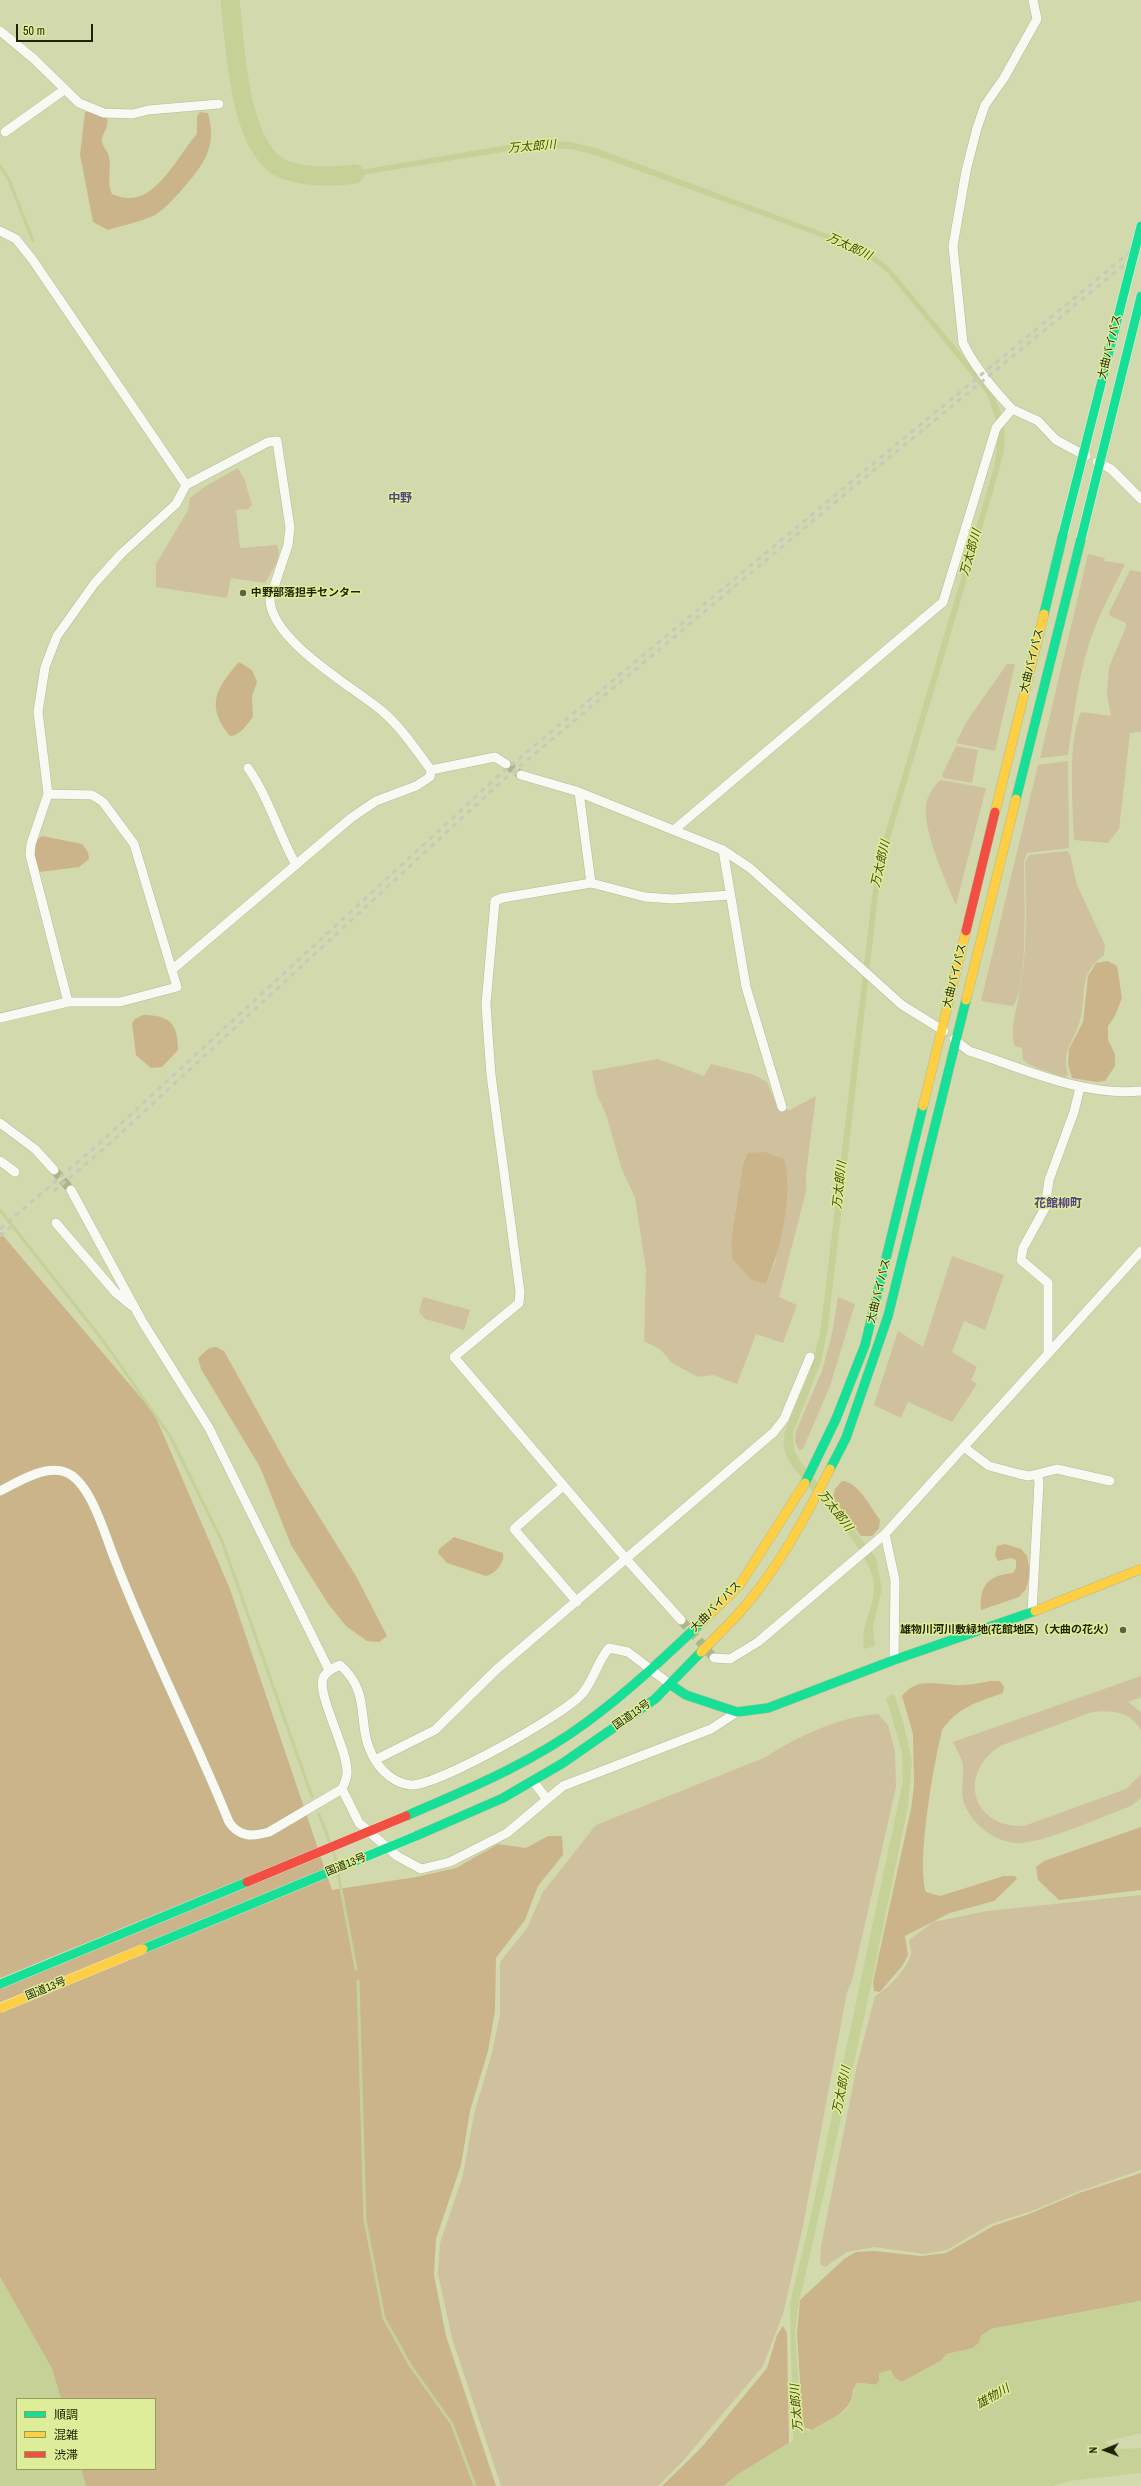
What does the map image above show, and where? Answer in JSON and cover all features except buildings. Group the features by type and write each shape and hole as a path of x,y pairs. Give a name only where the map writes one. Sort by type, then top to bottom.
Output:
{"main road":[{"name":"大曲バイパス","path":"653,1669 739,1586 803,1488 836,1419 866,1345 1063,534 1141,226"},
{"name":"大曲バイパス","path":"671,1685 740,1612 770,1572 814,1502 846,1438 888,1316 958,1042 1141,296"},
{"path":"671,1685 686,1695 709,1704 737,1712 768,1708 894,1660 1032,1612 1141,1569"},
{"name":"国道13号","path":"0,1984 406,1816 505,1772 586,1723 653,1669"},
{"name":"国道13号","path":"0,2008 416,1836 503,1798 570,1759 655,1699 671,1685"}],"street":[{"path":"1033,0 1037,19 1004,78 986,105 977,128 966,171 953,246 963,343 970,357 995,392 1012,409 1038,421 1056,440 1110,469 1141,499"},
{"path":"0,31 34,59 79,103 104,113 117,114 219,104"},
{"path":"4,132 64,90"},
{"path":"0,231 16,239 32,259 186,485"},
{"path":"674,830 944,602 996,428 1004,416 1012,409"},
{"path":"68,1002 30,855 30,844 48,794 38,712 45,666 57,636 94,584 121,554 176,504 186,485 268,442 277,441 290,528 288,545 270,599 270,605 276,621 312,659 383,712 431,770 430,777 416,786 376,801 296,865 173,969"},
{"path":"431,770 495,757 506,764"},
{"path":"248,768 268,801 286,848 296,865"},
{"path":"521,775 579,792 723,850 750,868 902,1005 942,1028 969,1051 1080,1087 1126,1093 1141,1091"},
{"path":"579,792 591,883"},
{"path":"0,1018 68,1002 120,1002 176,987 173,969 134,844 103,802 92,795 48,794"},
{"path":"723,850 746,986 782,1106"},
{"path":"680,1620 626,1560 454,1357 519,1302 520,1292 491,1075 486,1004 495,901 502,898 591,883 645,897 673,899 730,895"},
{"path":"1048,1354 1048,1283 1023,1262 1022,1254 1023,1248 1045,1208 1049,1180 1074,1112 1080,1087"},
{"path":"0,1123 35,1149 54,1170"},
{"path":"0,1161 15,1172"},
{"path":"72,1190 136,1310 209,1428 329,1670"},
{"path":"56,1223 116,1293 136,1310"},
{"path":"714,1658 730,1659 758,1642 877,1543 965,1448 1141,1251"},
{"path":"375,1760 435,1730 497,1669 774,1432 784,1419 810,1357"},
{"path":"965,1448 989,1466 1019,1474 1037,1474 1057,1469 1110,1481"},
{"path":"0,1491 46,1471 66,1472 78,1480 84,1489 101,1525 137,1620 235,1831 248,1835 269,1832 342,1789 348,1772 344,1751 323,1689 323,1678 329,1670 340,1666 349,1673 360,1691 367,1744 375,1760 388,1775 397,1781 410,1785 421,1784 464,1766 561,1713 582,1695 594,1676 602,1656 609,1648 628,1652 653,1669 671,1685"},
{"path":"1032,1612 1039,1482 1037,1474"},
{"path":"563,1486 514,1530 577,1602"},
{"path":"885,1534 895,1580 894,1660"},
{"path":"342,1789 360,1823 397,1856 421,1869 450,1862 507,1833 546,1798 563,1786 711,1729 737,1712"},
{"path":"533,1781 546,1798"}],"shaded area":[{"path":"85,112 107,116 107,128 102,142 109,157 110,189 112,194 120,197 139,197 159,183 197,134 197,116 200,112 208,113 211,126 209,147 206,156 195,174 162,210 144,220 108,230 93,222 80,155"},
{"path":"238,468 245,481 252,505 248,509 236,510 240,548 277,545 279,552 277,562 265,583 231,578 227,598 156,587 156,564 188,510 190,498 204,487"},
{"path":"1088,554 1105,558 1104,561 1125,564 1103,608 1089,642 1078,691 1068,755 1040,758"},
{"path":"1130,570 1141,572 1141,732 1130,733 1119,829 1108,843 1074,840 1072,757 1077,725 1081,712 1111,716 1107,695 1109,667 1126,627 1126,623 1110,616 1109,613"},
{"path":"239,662 252,670 257,682 252,696 253,717 240,732 230,736 222,725 218,715 216,698 224,680"},
{"path":"1007,664 1015,664 995,751 956,743 967,721"},
{"path":"956,746 978,750 972,783 944,778 942,775"},
{"path":"1068,761 1069,848 1027,853 1024,862 1024,960 1018,996 1013,1006 981,1001 1038,765"},
{"path":"940,780 986,788 956,905 935,853 927,824 926,812 928,798"},
{"path":"42,836 82,844 88,852 89,859 79,867 40,872 32,856 33,843"},
{"path":"1067,851 1070,854 1077,885 1105,945 1104,955 1096,962 1086,977 1080,1021 1067,1052 1066,1066 1068,1074 1065,1078 1030,1065 1023,1060 1022,1048 1015,1046 1013,1034 1024,962 1026,912 1025,863 1029,855"},
{"path":"1108,961 1117,966 1122,998 1115,1016 1108,1026 1108,1040 1115,1054 1115,1066 1105,1081 1096,1082 1072,1078 1068,1064 1069,1049 1083,1022 1088,976 1096,963"},
{"path":"143,1015 152,1015 166,1019 174,1028 178,1041 178,1050 162,1067 151,1068 136,1055 132,1023 135,1019"},
{"path":"658,1059 704,1076 711,1064 754,1075 767,1082 778,1109 790,1110 816,1096 806,1174 806,1191 779,1297 797,1305 783,1343 756,1334 737,1384 713,1375 698,1377 672,1363 661,1350 644,1341 646,1270 635,1197 622,1170 606,1114 597,1095 592,1071","holes":["743,1164 784,1214 775,1263 766,1284 732,1259 731,1240"]},
{"path":"765,1152 784,1159 787,1173 784,1222 776,1256 766,1284 752,1280 732,1259 731,1240 743,1164 748,1153"},
{"path":"0,1232 154,1413 230,1589 332,1890 416,1877 456,1868 498,1844 526,1848 548,1836 562,1836 563,1855 538,1886 525,1920 496,1958 495,2011 488,2051 470,2111 461,2165 436,2239 434,2275 446,2336 496,2486 86,2486 81,2470 156,2470 156,2398 61,2398 52,2369 0,2277"},
{"path":"952,1256 1004,1275 985,1330 964,1321 952,1352 977,1367 971,1380 977,1384 952,1422 908,1402 901,1418 874,1405 898,1331 923,1347"},
{"path":"423,1297 470,1310 464,1330 425,1319 419,1312"},
{"path":"838,1297 855,1304 830,1386 803,1449 799,1450 795,1441 796,1431 822,1371 832,1334"},
{"path":"216,1347 224,1351 289,1468 356,1576 387,1636 379,1642 367,1641 346,1626 329,1605 291,1545 260,1467 201,1369 198,1358 209,1348"},
{"path":"842,1481 848,1482 859,1490 880,1520 879,1528 872,1536 861,1536 833,1498 835,1489"},
{"path":"454,1537 503,1553 499,1568 486,1576 447,1563 438,1553 439,1549"},
{"path":"1005,1544 1021,1549 1027,1556 1030,1573 1026,1589 1019,1597 981,1610 982,1594 987,1583 997,1576 1013,1573 1016,1568 1016,1560 1011,1558 998,1561 995,1555 997,1546"},
{"path":"1141,1676 1141,1697 1128,1702 1141,1712 1141,1730 1137,1724 1125,1715 1104,1711 1089,1713 1000,1746 987,1758 978,1771 975,1784 976,1797 982,1809 992,1818 1006,1824 1024,1826 1126,1789 1141,1774 1141,1798 1131,1806 1058,1834 1029,1842 1009,1842 993,1836 979,1825 968,1811 964,1803 962,1794 963,1764 953,1742"},
{"path":"1000,1681 1004,1687 1003,1693 969,1706 948,1722 942,1730 927,1812 923,1858 923,1878 926,1892 940,1896 1004,1876 1015,1876 1017,1879 994,1901 950,1913 905,1936 908,1955 903,1965 880,1992 874,1991 873,1982 911,1809 914,1786 913,1734 902,1696 914,1686 920,1684 933,1683 964,1685"},
{"path":"878,1714 888,1725 895,1751 896,1787 852,1981 847,1992 803,2226 783,2314 763,2366 683,2461 658,2486 501,2486 452,2338 438,2274 440,2243 463,2175 474,2114 492,2053 500,2015 500,1962 527,1928 543,1892 596,1825 766,1757 805,1735 834,1723"},
{"path":"1141,1827 1141,1890 1059,1900 1038,1880 1036,1867 1044,1861"},
{"path":"1141,1895 1141,2170 1077,2192 1032,2211 991,2224 947,2250 925,2254 874,2247 847,2252 825,2267 820,2264 821,2246 857,2065 875,1996 891,1983 906,1965 911,1953 909,1940 933,1922 987,1911"},
{"path":"1141,2173 1141,2301 991,2329 981,2336 979,2343 973,2348 955,2353 902,2382 896,2379 890,2370 876,2385 861,2383 853,2389 852,2397 845,2410 812,2430 803,2427 797,2334 800,2300 844,2259 856,2252 875,2251 921,2256 946,2253 993,2226 1029,2214 1079,2193"},
{"path":"783,2326 787,2333 789,2443 737,2475 724,2486 662,2486 701,2448 767,2368 777,2335"}],"water":[{"path":"531,141 571,142 596,148 846,241 872,254 889,267 989,387 1002,416 1005,440 1001,465 881,869 828,1328 821,1362 793,1433 794,1450 799,1459 876,1558 882,1589 873,1626 875,1646 864,1649 863,1637 873,1597 874,1587 872,1576 867,1563 854,1542 790,1463 785,1454 784,1438 785,1431 809,1374 820,1334 876,864 994,467 998,437 996,421 986,393 887,272 869,258 841,244 595,155 571,149 534,147 331,180 330,175"},
{"name":"雄物川","path":"894,1694 903,1721 912,1761 908,1806 866,2009 799,2303 795,2331 802,2428 810,2431 845,2411 850,2405 856,2383 876,2385 879,2381 879,2373 890,2370 896,2379 902,2382 941,2361 946,2354 973,2348 979,2343 981,2336 991,2329 1141,2301 1141,2433 1104,2442 1118,2449 1141,2448 1141,2473 1070,2481 1052,2486 724,2486 737,2475 793,2441 790,2303 809,2224 903,1781 902,1752 886,1698"},
{"path":"0,2277 52,2369 61,2398 16,2398 16,2470 81,2470 86,2486 0,2486"}],"waterway":[{"name":"万太郎川","path":"230,0 237,67 248,118 256,140 268,158 283,169 301,174 328,176 355,174"},
{"path":"0,166 9,180 33,241"},
{"path":"0,1210 104,1342 170,1436 222,1541 312,1797"},
{"path":"319,1814 330,1843"},
{"path":"333,1851 337,1863"},
{"path":"338,1873 356,1969"},
{"path":"358,1981 365,2220 384,2318 410,2365 452,2424 475,2486"}],"tunnel":[{"path":"506,764 521,775"},
{"path":"54,1170 71,1190"},
{"path":"681,1620 714,1658"}],"railway":[{"path":"0,1229 102,1141 497,777 858,476 1141,243"},
{"path":"54,1191 107,1146 501,782 862,480 1141,251"},
{"path":"0,1236 11,1227"}],"traffic: fast":[{"path":"1063,534 1141,226"},
{"path":"1081,539 1141,296"},
{"path":"1044,614 1063,534"},
{"path":"1016,799 1081,539"},
{"path":"830,1469 846,1438 888,1316 966,1000"},
{"path":"805,1483 836,1419 865,1345 923,1106"},
{"path":"671,1685 686,1695 737,1712 768,1708 894,1660 1035,1611"},
{"path":"406,1816 453,1796 522,1763 566,1737 603,1710 632,1686 704,1620"},
{"path":"416,1836 503,1798 563,1763 655,1699 701,1652"},
{"path":"143,1949 416,1836"},
{"path":"0,1984 247,1882"}],"traffic: slow":[{"path":"995,812 1044,614"},
{"path":"966,1000 1016,799"},
{"path":"923,1106 966,931"},
{"path":"701,1652 739,1613 766,1580 811,1506 830,1469"},
{"path":"704,1620 739,1586 805,1483"},
{"path":"1035,1611 1141,1569"},
{"path":"0,2008 143,1949"}],"traffic: jam":[{"path":"966,931 995,812"},
{"path":"247,1882 406,1816"}],"place":[{"name":"中野部落担手センター","path":"243,593"},
{"name":"雄物川河川敷緑地(花館地区)（大曲の花火）","path":"1123,1630"}],"district":[{"name":"中野","path":"400,499"},
{"name":"花館柳町","path":"1058,1204"}]}
